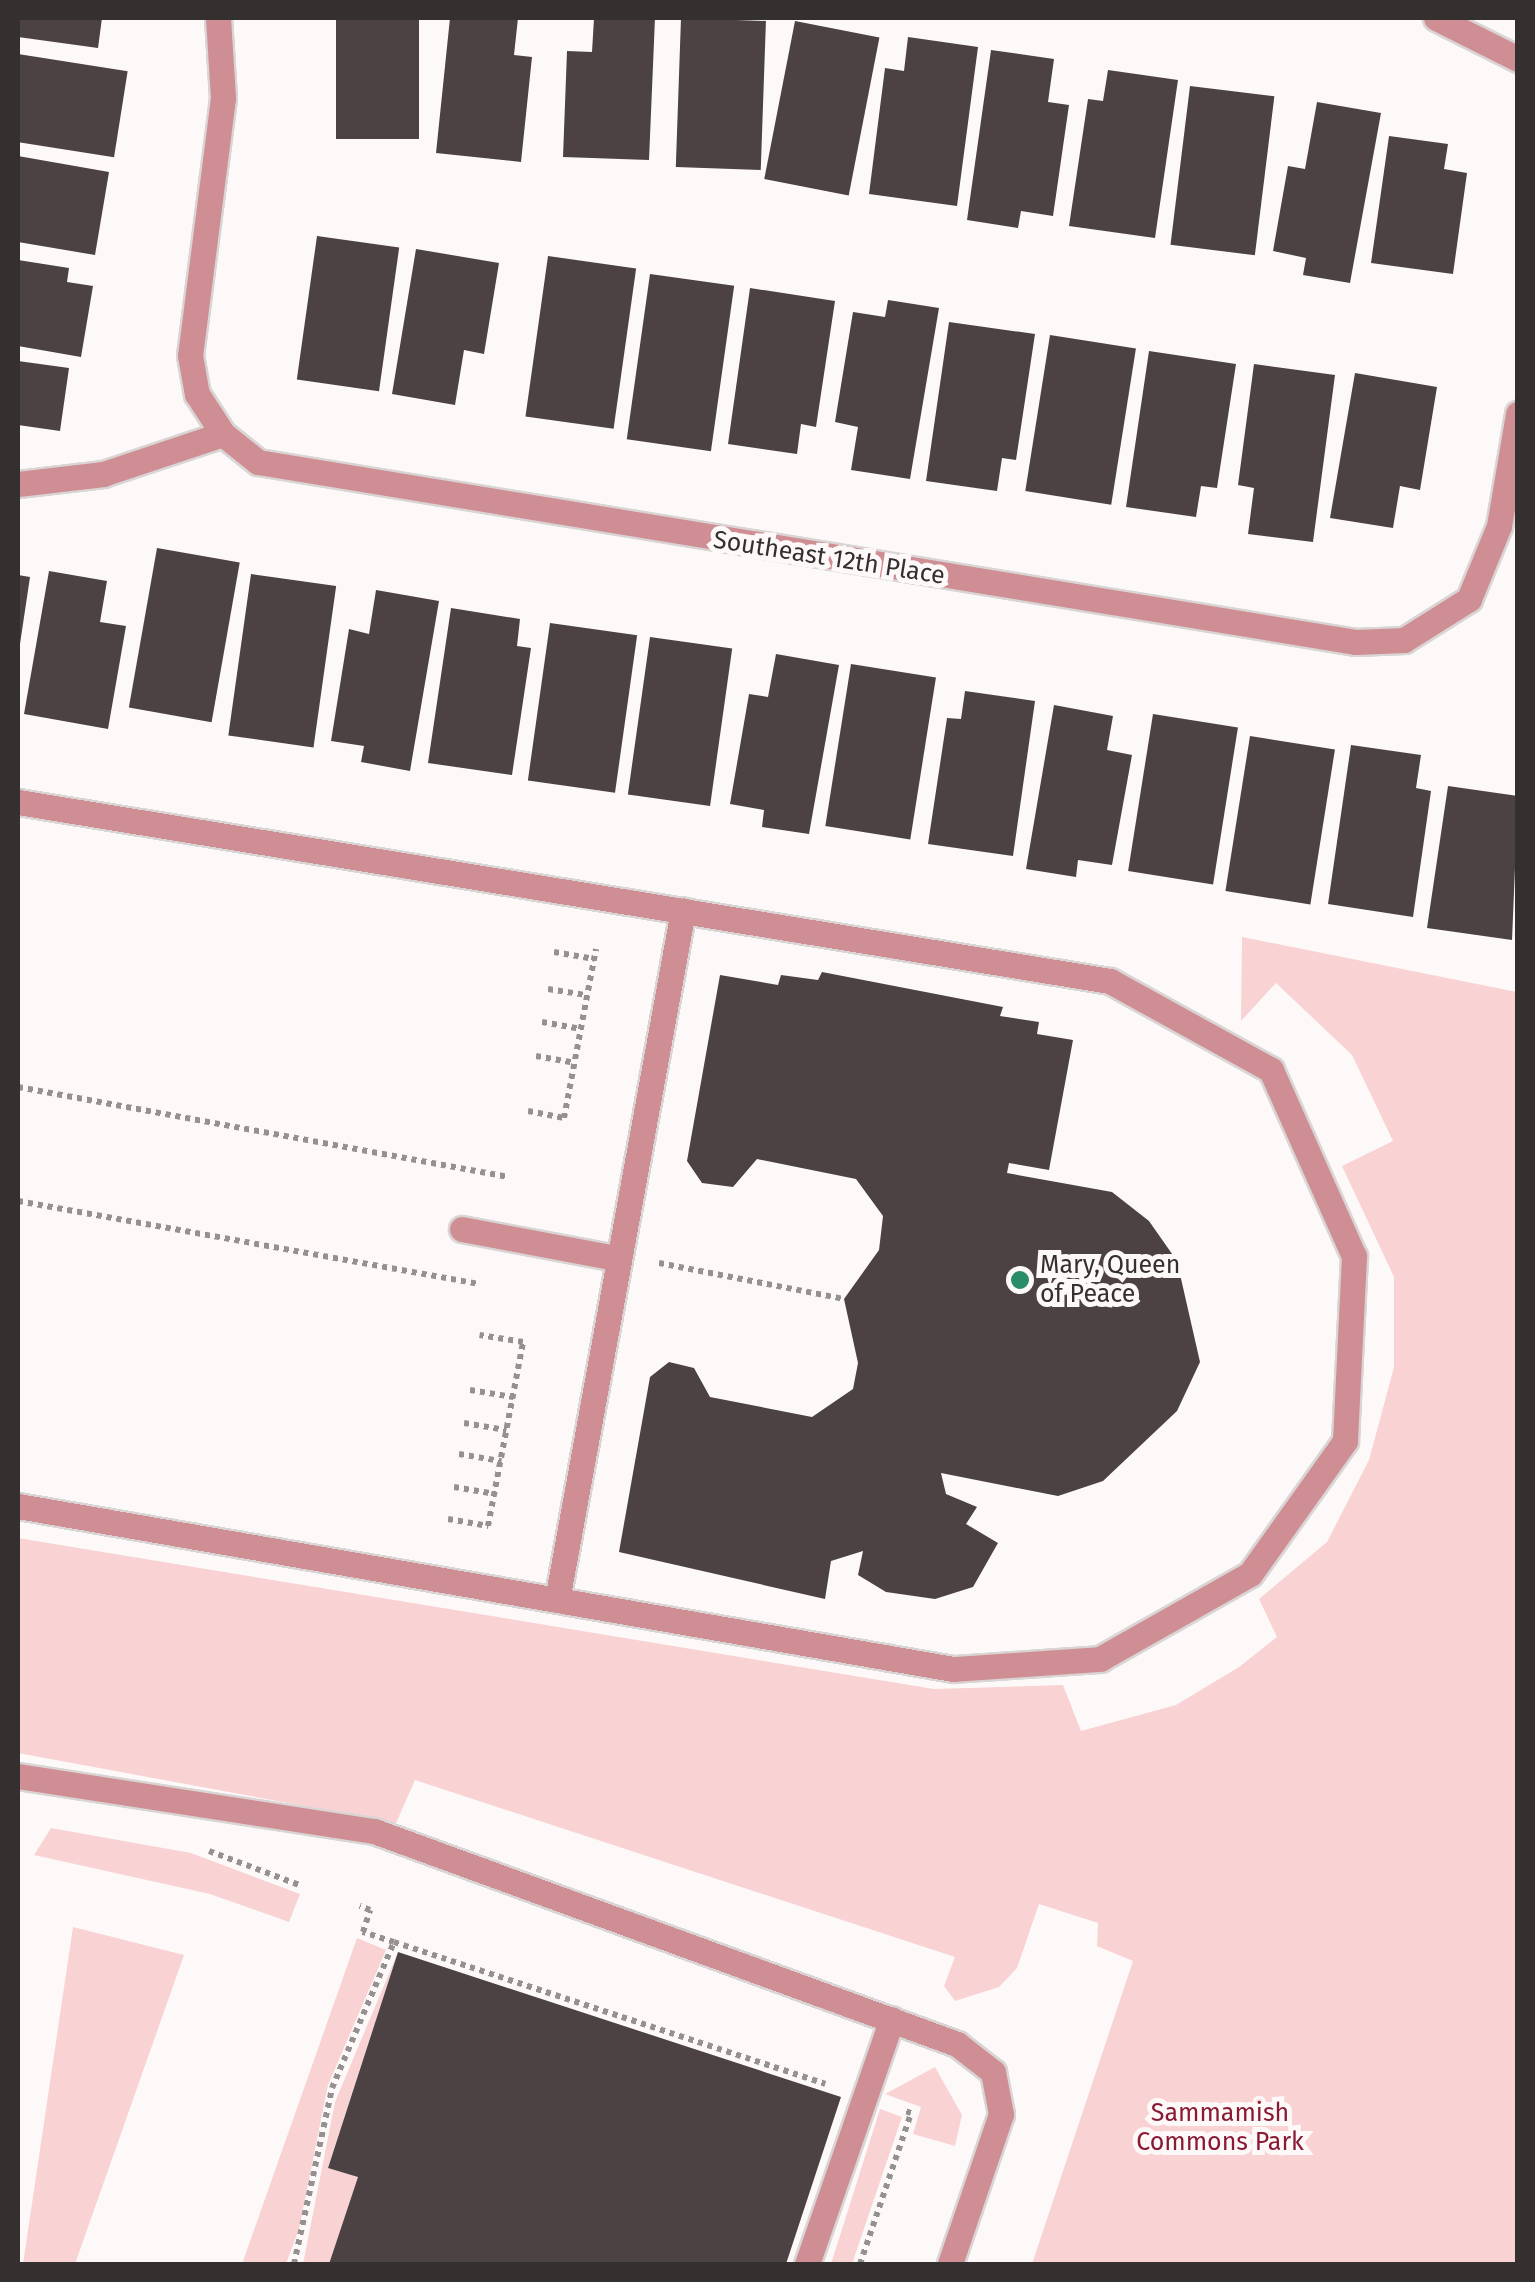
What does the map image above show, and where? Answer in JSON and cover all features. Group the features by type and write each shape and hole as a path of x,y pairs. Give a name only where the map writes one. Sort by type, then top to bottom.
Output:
{"street":[{"path":"18,484 103,474 223,434 197,394 190,355 224,98 218,18"},
{"path":"1436,18 1514,50"},
{"path":"1506,548 1518,414"},
{"name":"Southeast 12th Place","path":"223,434 258,462 297,472 1356,642 1404,640 1443,620 1468,599 1506,548"},
{"path":"18,802 1110,981 1271,1070 1354,1256 1346,1441 1250,1574 1100,1659 953,1669 18,1506"},
{"path":"557,1600 627,1259 683,910"},
{"path":"462,1229 627,1259"},
{"path":"18,1776 374,1831 957,2044 993,2072 1001,2114 950,2264"},
{"path":"807,2264 892,2020"}],"path":[{"path":"528,1111 564,1118 596,949"},
{"path":"554,952 594,959"},
{"path":"548,989 587,995"},
{"path":"542,1022 581,1029"},
{"path":"536,1056 574,1063"},
{"path":"18,1087 506,1177"},
{"path":"18,1201 480,1284"},
{"path":"627,1259 844,1299"},
{"path":"448,1519 488,1526 523,1342 480,1335"},
{"path":"470,1390 513,1397"},
{"path":"464,1422 506,1430"},
{"path":"459,1454 501,1461"},
{"path":"454,1487 495,1494"},
{"path":"199,1847 302,1886"},
{"path":"360,1906 370,1910 363,1932 842,2089"},
{"path":"294,2264 332,2088 394,1942"},
{"path":"860,2264 911,2113 882,2104"}],"green space":[{"name":"Sammamish Commons Park","path":"1242,937 1517,992 1517,2264 1032,2264 1133,1961 1097,1946 1098,1923 1039,1904 1017,1968 999,1987 955,2001 944,1986 955,1957 415,1780 396,1823 18,1753 18,1538 934,1689 1063,1685 1081,1731 1176,1705 1239,1667 1277,1637 1259,1599 1327,1542 1369,1460 1394,1367 1394,1277 1342,1166 1393,1141 1352,1055 1276,983 1241,1021"},
{"path":"51,1828 191,1853 300,1894 289,1922 210,1894 34,1855"},
{"path":"73,1927 184,1955 75,2264 23,2264"},
{"path":"357,1938 386,1950 328,2085 299,2229 286,2264 242,2264"},
{"path":"398,1952 328,2167 358,2177 329,2264 303,2264 335,2102"},
{"path":"935,2067 962,2115 955,2146 913,2134 921,2107 885,2094"},
{"path":"880,2109 902,2117 852,2264 831,2264"}],"building":[{"path":"18,18 102,18 98,48 18,37"},
{"path":"336,18 419,18 419,139 336,139"},
{"path":"450,18 518,18 514,55 532,57 521,162 436,153"},
{"path":"594,18 655,18 649,160 563,157 567,51 592,52"},
{"path":"681,18 766,21 761,170 676,167"},
{"path":"795,21 879,37 849,195 764,179"},
{"path":"908,37 978,47 957,206 869,194 885,68 904,71"},
{"path":"991,50 1054,59 1048,102 1069,105 1053,216 1021,211 1018,228 967,220"},
{"path":"18,54 128,71 114,157 18,142"},
{"path":"1108,70 1178,80 1155,238 1069,226 1088,99 1103,101"},
{"path":"1190,86 1274,96 1255,255 1171,245"},
{"path":"1317,102 1381,113 1350,283 1303,275 1306,258 1273,251 1288,166 1305,169"},
{"path":"1389,136 1448,144 1444,169 1467,173 1453,274 1371,263"},
{"path":"18,156 109,172 95,255 18,242"},
{"path":"317,236 399,248 379,391 297,380"},
{"path":"416,249 499,263 484,354 464,350 455,405 392,394"},
{"path":"548,256 636,268 614,429 525,416"},
{"path":"18,260 69,268 67,282 93,286 81,357 18,346"},
{"path":"650,274 734,286 711,451 627,439"},
{"path":"750,288 835,301 816,427 801,424 797,454 728,444"},
{"path":"888,300 939,308 910,479 851,470 858,427 835,422 853,312 885,317"},
{"path":"949,322 1035,334 1016,460 1002,458 997,491 926,481"},
{"path":"1050,335 1136,349 1111,505 1025,491"},
{"path":"1149,351 1236,364 1217,488 1201,486 1196,517 1126,507"},
{"path":"18,361 69,368 60,431 18,425"},
{"path":"1254,364 1335,375 1313,542 1248,534 1254,488 1238,485"},
{"path":"1355,373 1437,387 1420,490 1400,486 1393,528 1330,518"},
{"path":"157,548 240,563 212,722 129,708"},
{"path":"49,571 107,581 100,622 126,626 108,729 24,714"},
{"path":"251,574 336,586 313,747 228,735"},
{"path":"18,575 30,577 20,644 18,644"},
{"path":"376,590 439,601 410,771 361,762 364,746 331,741 349,629 369,634"},
{"path":"451,608 520,619 517,646 531,648 512,775 428,763"},
{"path":"550,623 637,635 615,793 528,780"},
{"path":"650,637 732,649 710,806 628,794"},
{"path":"776,654 839,665 809,834 762,827 764,810 730,804 749,694 768,697"},
{"path":"851,664 936,677 910,839 825,826"},
{"path":"965,691 1035,701 1013,856 928,844 947,718 961,719"},
{"path":"1054,705 1113,716 1107,750 1132,755 1112,865 1078,860 1076,877 1026,869"},
{"path":"1153,714 1238,727 1213,884 1128,871"},
{"path":"1250,736 1335,749 1310,905 1225,891"},
{"path":"1351,745 1421,755 1416,788 1431,791 1413,917 1328,904"},
{"path":"1448,786 1518,796 1512,940 1427,928"},
{"name":"Mary, Queen of Peace","path":"822,972 1003,1007 1000,1016 1039,1022 1037,1034 1073,1040 1049,1170 1009,1163 1007,1173 1112,1192 1149,1221 1177,1261 1200,1362 1177,1411 1103,1481 1058,1496 941,1473 946,1494 977,1507 966,1524 998,1543 973,1587 935,1599 886,1592 858,1575 863,1551 831,1561 825,1599 619,1552 650,1377 669,1362 694,1368 710,1397 812,1417 853,1389 858,1363 844,1299 879,1250 883,1216 856,1179 757,1159 733,1187 702,1183 687,1161 720,975 778,985 781,975 818,980"},
{"path":"398,1952 841,2097 786,2264 329,2264 358,2177 328,2168"}],"place":[{"name":"Mary, Queen of Peace","path":"1020,1280"}]}
